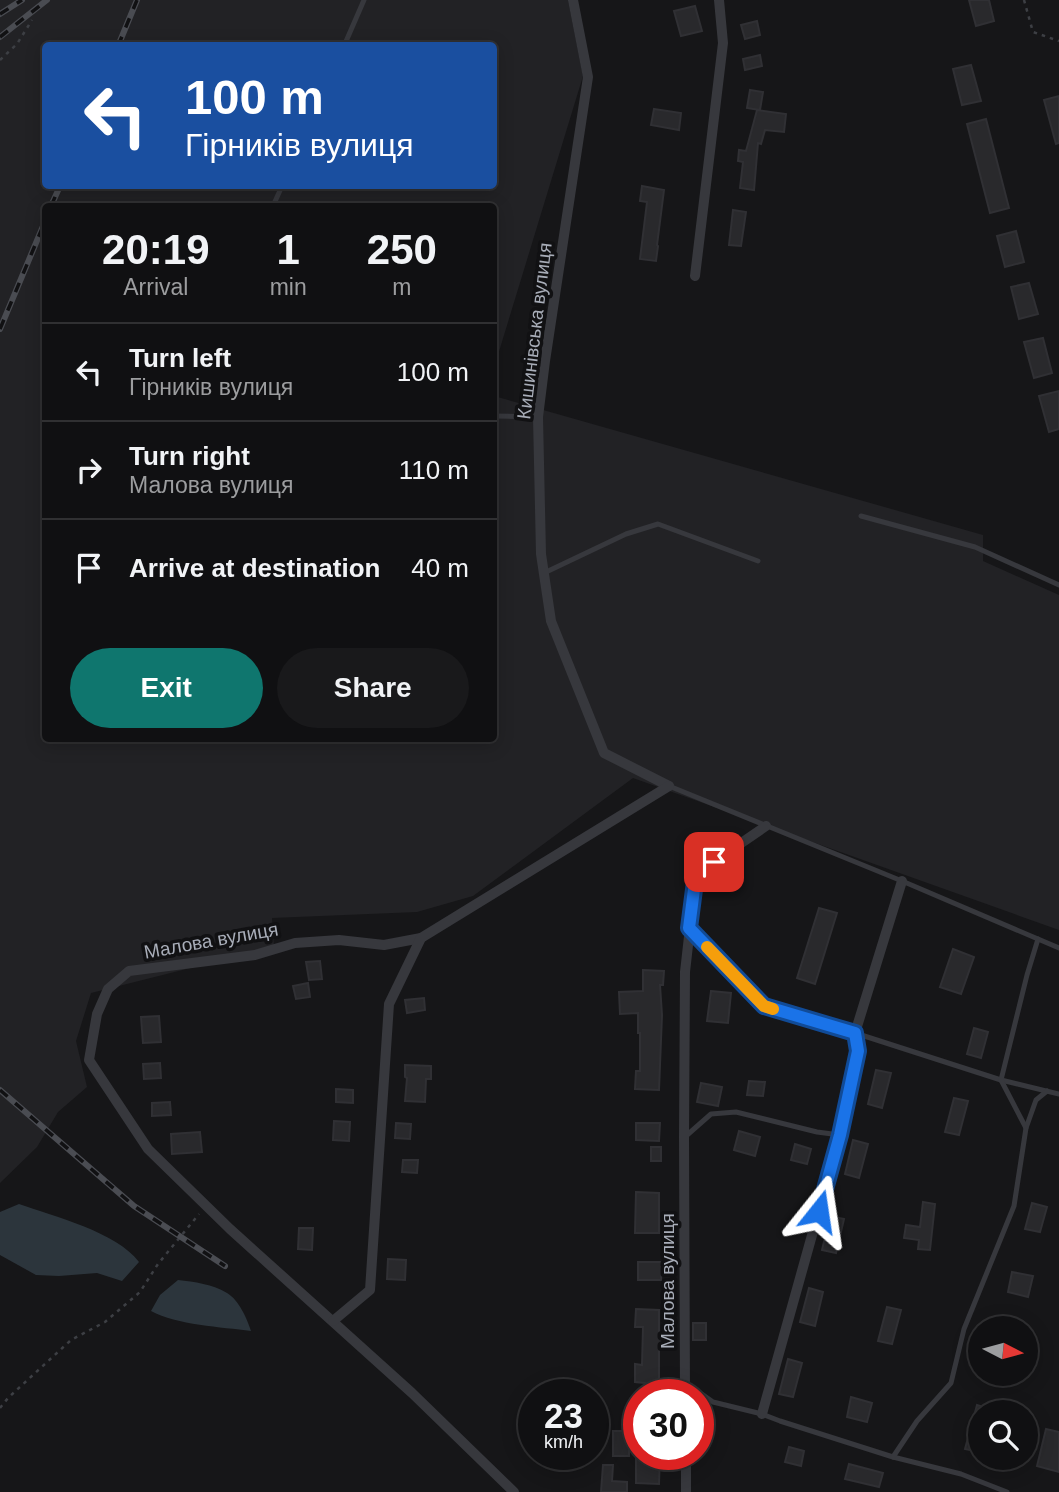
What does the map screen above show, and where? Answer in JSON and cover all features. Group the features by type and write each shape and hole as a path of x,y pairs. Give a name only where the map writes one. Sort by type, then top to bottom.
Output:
{"street":[{"name":"Кишинівська вулиця","path":"573,0 587,77 538,417 541,554 551,621 604,753 669,786"},
{"path":"695,276 723,43 719,0"},
{"name":"Малова вулиця","path":"514,1492 412,1393 207,1207 148,1149 89,1060 97,1014 108,989 129,971 255,955 295,943 339,940 384,945 421,938 669,786"},
{"name":"Малова вулиця","path":"685,1379 685,972 696,874 766,826"},
{"path":"762,1414 840,1135 858,1051 855,1033 902,881"},
{"path":"689,928 764,1006 855,1033"},
{"path":"333,1321 370,1290 389,1004 421,938"},
{"path":"686,1470 686,1492"}],"lane":[{"path":"346,42 363,0"},
{"path":"497,416 538,417"},
{"path":"861,516 975,547 1059,585"},
{"path":"544,573 626,534 658,524 758,561"},
{"path":"669,786 1059,948"},
{"path":"1026,1128 1001,1080 1038,939"},
{"path":"855,1033 1001,1080 1059,1094"},
{"path":"893,1457 917,1421 951,1383 964,1329 1014,1206 1026,1128 1036,1100 1047,1091"},
{"path":"684,1137 711,1114 736,1112 840,1135"},
{"path":"714,1402 762,1414 893,1457 961,1474 1007,1492"}],"path":[{"path":"1024,0 1033,32 1059,41"},
{"path":"0,60 17,44 32,20"},
{"path":"0,1408 72,1340 105,1322 141,1292 158,1264 195,1217 207,1207"}],"shaded area":[{"path":"0,0 568,0 583,76 497,358 497,203 42,203 42,742 497,742 497,397 983,535 983,561 1059,595 1059,930 633,778 473,896 417,912 272,918 274,947 91,993 76,1041 87,1087 58,1112 37,1147 0,1183"},
{"path":"19,1204 100,1234 129,1251 139,1262 122,1281 97,1273 36,1275 0,1255 0,1212"},
{"path":"178,1280 210,1285 227,1293 239,1305 251,1331 186,1322 151,1311 160,1295"}],"building":[{"path":"969,0 989,0 994,21 976,26"},
{"path":"695,6 702,31 681,36 674,11"},
{"path":"757,21 760,35 745,39 741,25"},
{"path":"760,55 762,66 745,70 743,59"},
{"path":"971,65 981,101 962,105 953,69"},
{"path":"750,90 763,92 760,110 747,108"},
{"path":"1059,96 1059,143 1056,144 1044,100"},
{"path":"654,109 681,113 679,130 651,125"},
{"path":"757,110 786,114 784,132 765,130 761,144 758,143 754,190 740,188 743,162 738,161 739,150 746,151"},
{"path":"986,119 1009,208 990,213 967,124"},
{"path":"642,186 664,190 656,261 640,259 647,202 640,201"},
{"path":"733,210 746,212 741,246 729,245"},
{"path":"1016,231 1024,262 1005,267 997,236"},
{"path":"1029,283 1038,314 1019,319 1011,287"},
{"path":"1043,338 1052,373 1034,378 1024,342"},
{"path":"1059,391 1059,429 1049,432 1039,396"},
{"path":"819,908 837,913 815,984 797,978"},
{"path":"953,949 974,957 961,994 940,987"},
{"path":"320,961 322,979 309,980 306,962"},
{"path":"643,970 664,971 663,985 660,985 662,1015 659,1090 635,1089 636,1071 640,1071 638,1013 620,1014 619,992 643,991"},
{"path":"308,983 310,997 296,999 293,986"},
{"path":"711,991 731,993 728,1023 707,1021"},
{"path":"424,998 425,1010 407,1013 405,1000"},
{"path":"159,1016 161,1042 143,1043 141,1017"},
{"path":"974,1028 988,1032 981,1058 967,1054"},
{"path":"160,1063 161,1078 144,1079 143,1064"},
{"path":"405,1065 431,1066 431,1079 426,1079 425,1102 405,1101"},
{"path":"876,1070 891,1073 882,1108 868,1104"},
{"path":"749,1081 765,1082 763,1096 747,1095"},
{"path":"701,1083 722,1087 718,1106 697,1102"},
{"path":"336,1089 353,1090 353,1103 336,1102"},
{"path":"954,1098 968,1101 959,1135 945,1132"},
{"path":"170,1102 171,1115 152,1116 152,1103"},
{"path":"334,1121 350,1122 349,1141 333,1140"},
{"path":"396,1123 411,1124 410,1139 395,1138"},
{"path":"636,1123 660,1123 659,1141 636,1140"},
{"path":"739,1131 760,1137 755,1156 734,1150"},
{"path":"200,1132 202,1152 172,1154 171,1134"},
{"path":"853,1140 868,1144 859,1178 845,1174"},
{"path":"795,1144 811,1149 807,1164 791,1160"},
{"path":"651,1147 661,1147 661,1161 651,1161"},
{"path":"403,1160 418,1160 417,1173 402,1172"},
{"path":"636,1192 659,1193 659,1233 635,1233"},
{"path":"923,1202 935,1204 930,1250 918,1249 919,1240 904,1238 906,1225 920,1227"},
{"path":"1032,1203 1047,1207 1040,1232 1025,1229"},
{"path":"830,1216 844,1219 836,1253 822,1250"},
{"path":"299,1228 313,1228 312,1250 298,1249"},
{"path":"388,1259 406,1260 405,1280 387,1279"},
{"path":"638,1262 662,1262 661,1280 638,1280"},
{"path":"1012,1272 1033,1276 1028,1297 1008,1292"},
{"path":"809,1288 823,1292 815,1326 800,1322"},
{"path":"887,1307 901,1310 892,1344 878,1341"},
{"path":"636,1309 659,1310 659,1335 663,1335 662,1348 659,1348 659,1379 635,1379 635,1364 642,1365 643,1327 635,1327"},
{"path":"693,1323 706,1323 706,1340 693,1340"},
{"path":"788,1359 802,1363 793,1397 779,1394"},
{"path":"851,1397 872,1403 867,1422 847,1417"},
{"path":"1046,1429 1059,1432 1059,1472 1038,1466"},
{"path":"613,1431 623,1431 623,1456 613,1456"},
{"path":"789,1447 804,1451 801,1466 785,1462"},
{"path":"849,1464 883,1473 879,1487 845,1479"},
{"path":"609,1465 613,1465 612,1481 627,1482 627,1492 601,1492 603,1470 609,1470"},
{"path":"636,1470 659,1470 659,1484 636,1483"}],"railway":[{"path":"0,14 22,0"},
{"path":"0,37 47,0"},
{"path":"120,42 137,0"},
{"path":"52,203 59,189"},
{"path":"0,329 42,229"},
{"path":"0,1090 134,1206 225,1266"}],"slow traffic":[{"path":"707,947 764,1006 773,1009"}],"route":[{"path":"714,862 696,874 689,928 764,1006 855,1033 858,1051 840,1135 819,1211"}]}
